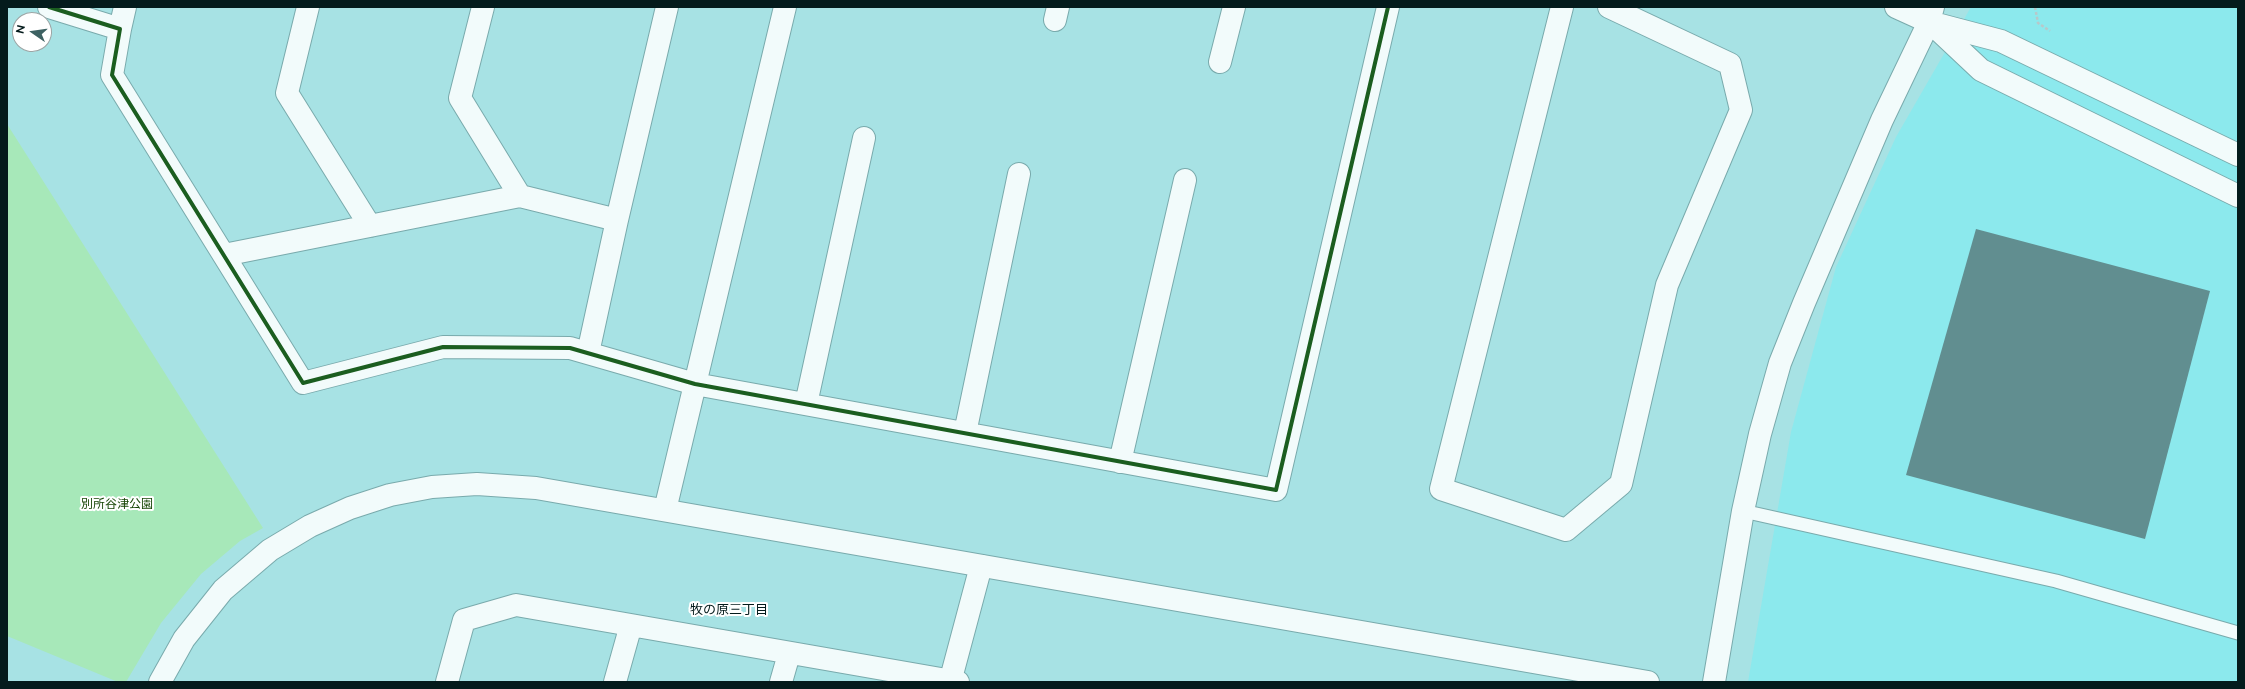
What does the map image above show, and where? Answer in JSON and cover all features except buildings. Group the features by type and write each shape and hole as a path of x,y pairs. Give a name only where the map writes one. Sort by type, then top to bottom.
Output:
{"street":[{"path":"49,7 120,29"},
{"path":"125,7 112,75 303,383 443,347 570,348 695,384 1276,490 1388,7"},
{"path":"308,7 287,93 370,226"},
{"path":"483,7 460,98 520,196"},
{"path":"588,353 617,220 667,7"},
{"path":"665,510 785,7"},
{"path":"1220,62 1234,7"},
{"path":"1562,7 1440,489 1566,530 1621,484 1667,285 1741,110 1730,64 1609,7"},
{"path":"1896,7 1935,12 2001,41 2238,155"},
{"path":"1935,12 1981,70 2238,196"},
{"path":"1714,682 1743,511 1760,434 1780,363 1882,120 1935,12"},
{"path":"806,404 864,138"},
{"path":"965,433 1019,174"},
{"path":"1120,462 1185,180"},
{"path":"224,255 520,196 617,220"},
{"path":"160,682 184,639 223,590 270,550 310,526 350,508 390,495 432,487 477,484 536,488 1648,682"},
{"path":"447,682 464,620 516,605 953,682 981,566"},
{"path":"615,682 631,625"},
{"path":"781,682 789,654"}],"lane":[{"path":"1743,511 2056,581 2238,633"}],"shaded area":[{"path":"1971,7 2238,7 2238,682 1748,682 1791,432 1836,267 1896,137"}],"green space":[{"name":"別所谷津公園","path":"7,124 263,528 240,541 201,574 161,623 126,682 118,682 7,636"}],"cycle path":[{"path":"49,7 120,29 112,75 303,383 443,347 570,348 695,384 1276,490 1388,7"}],"district":[{"name":"牧の原三丁目","path":"729,610"}]}
